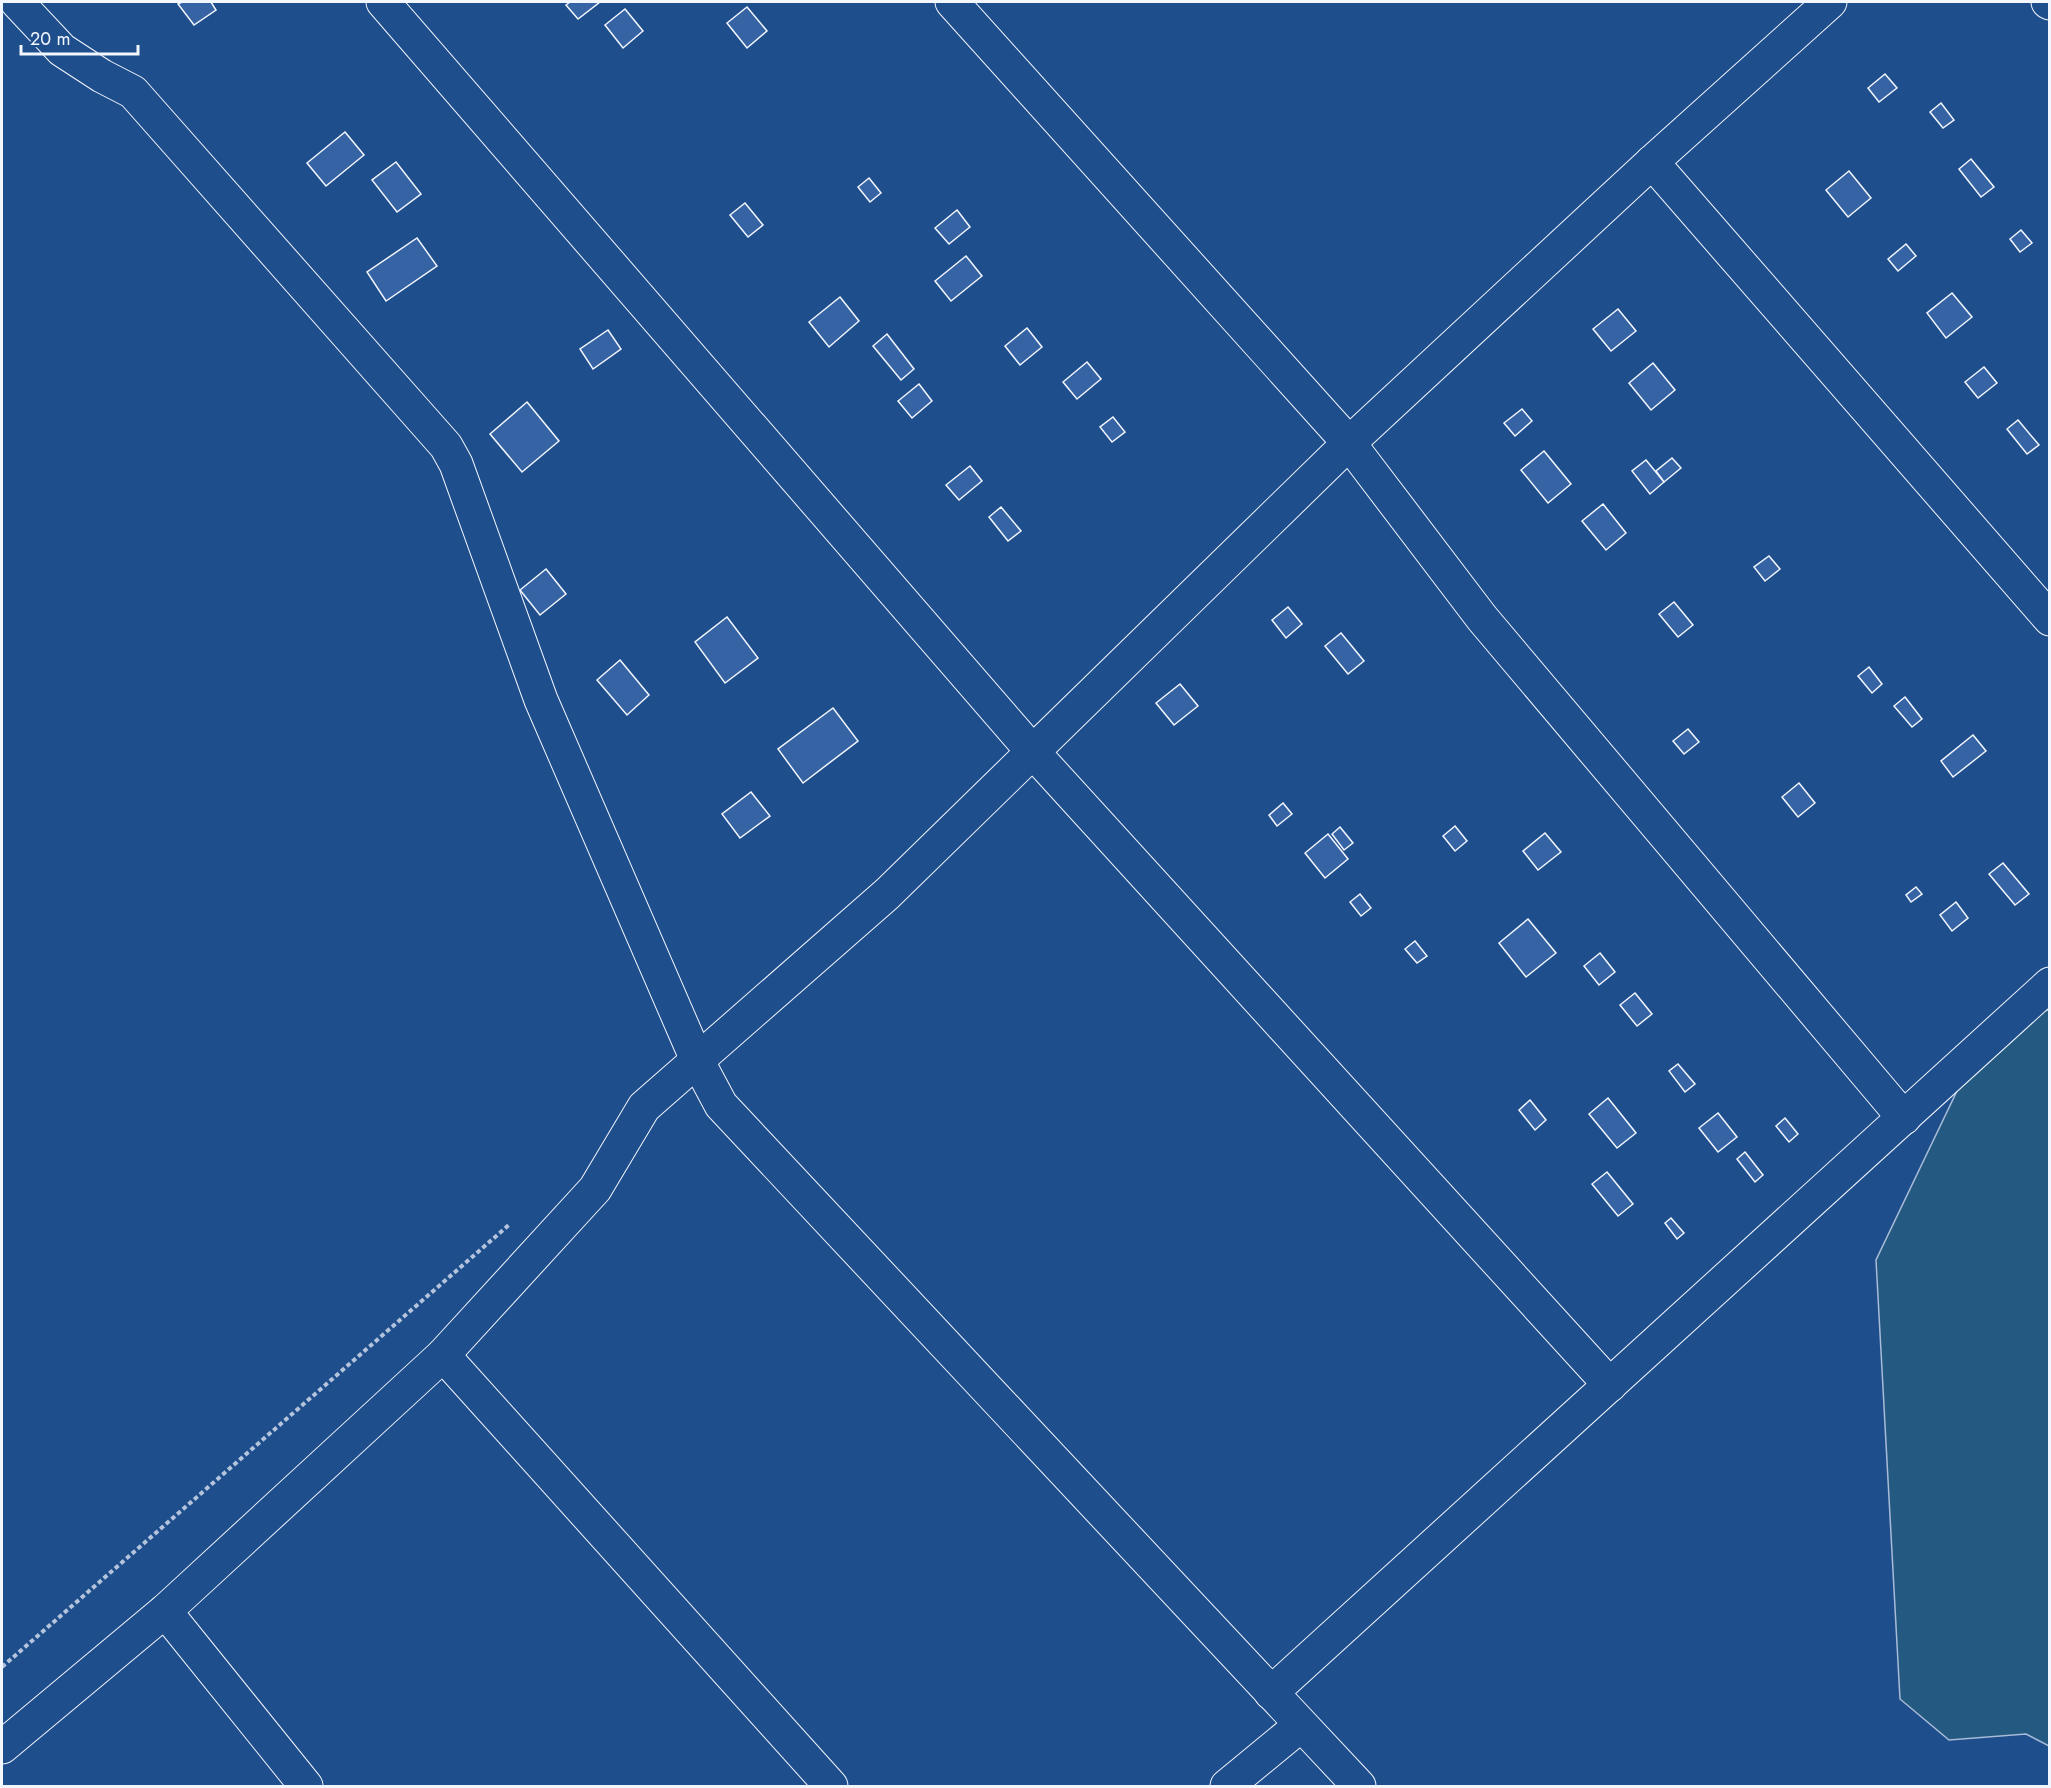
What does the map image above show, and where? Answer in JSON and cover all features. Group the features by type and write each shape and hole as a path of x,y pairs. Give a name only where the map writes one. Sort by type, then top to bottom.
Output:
{"street":[{"path":"17,2 62,50 102,76 133,92 446,446 456,464 541,700 697,1060 721,1105 1359,1786"},
{"path":"383,2 1034,752 1610,1385"},
{"path":"952,2 1349,443 1482,618 1904,1118"},
{"path":"2,1747 165,1611 443,1355 595,1189 644,1107 887,894 1349,443 1652,162 1830,2"},
{"path":"1652,162 2049,619"},
{"path":"1271,1693 2049,984"},
{"path":"443,1355 831,1786"},
{"path":"165,1611 306,1786"},
{"path":"1227,1786 1301,1725"}],"path":[{"path":"2,1667 517,1217"}],"shaded area":[{"path":"2049,1010 2049,1746 2026,1734 1949,1740 1900,1699 1876,1260 1992,1018"}],"building":[{"path":"211,2 216,10 194,25 178,4"},
{"path":"570,2 600,2 578,19 566,5"},
{"path":"747,7 767,31 747,48 727,23"},
{"path":"625,9 643,31 623,48 605,25"},
{"path":"1885,74 1897,88 1879,102 1868,88"},
{"path":"1941,103 1954,120 1943,128 1930,112"},
{"path":"345,132 364,155 326,186 307,163"},
{"path":"1971,159 1994,187 1981,197 1959,169"},
{"path":"396,162 421,194 397,212 372,180"},
{"path":"1849,171 1871,198 1848,217 1826,190"},
{"path":"869,178 881,193 870,202 858,187"},
{"path":"745,203 763,225 748,237 730,215"},
{"path":"957,210 970,227 949,244 935,228"},
{"path":"2021,230 2032,243 2020,252 2010,239"},
{"path":"417,238 437,266 386,301 367,272"},
{"path":"1906,244 1916,256 1898,271 1888,259"},
{"path":"966,256 982,276 951,301 935,281"},
{"path":"1952,293 1972,317 1946,338 1927,313"},
{"path":"840,297 859,321 829,347 809,322"},
{"path":"1618,309 1636,331 1611,351 1593,329"},
{"path":"1027,328 1042,347 1020,365 1005,346"},
{"path":"608,330 621,349 593,369 580,349"},
{"path":"887,334 914,369 901,380 873,346"},
{"path":"1087,362 1101,379 1077,399 1063,382"},
{"path":"1653,363 1675,390 1651,410 1629,383"},
{"path":"1984,367 1997,383 1978,398 1965,382"},
{"path":"919,384 932,401 912,418 898,401"},
{"path":"527,402 559,441 522,472 490,434"},
{"path":"1522,409 1532,421 1515,436 1504,423"},
{"path":"1113,417 1125,432 1112,442 1100,427"},
{"path":"2018,420 2039,445 2027,454 2007,429"},
{"path":"1544,451 1571,484 1548,503 1521,470"},
{"path":"1672,458 1681,468 1664,482 1656,471"},
{"path":"1646,460 1664,482 1650,494 1632,471"},
{"path":"970,466 982,481 959,500 946,485"},
{"path":"1603,504 1626,533 1606,550 1582,521"},
{"path":"1001,507 1021,531 1008,541 989,517"},
{"path":"1769,556 1780,569 1765,581 1754,567"},
{"path":"546,569 566,594 540,615 520,590"},
{"path":"1674,602 1693,625 1678,637 1659,614"},
{"path":"1288,607 1302,624 1286,638 1272,620"},
{"path":"727,617 758,658 725,683 695,642"},
{"path":"1341,633 1364,661 1348,674 1325,646"},
{"path":"620,660 649,695 627,715 597,680"},
{"path":"1869,667 1882,684 1872,693 1858,676"},
{"path":"1180,684 1198,706 1174,725 1156,703"},
{"path":"1905,697 1922,719 1912,727 1894,706"},
{"path":"833,708 858,741 803,783 778,749"},
{"path":"1688,729 1699,742 1684,754 1673,741"},
{"path":"1973,735 1986,751 1953,777 1941,761"},
{"path":"1799,783 1815,803 1798,817 1782,797"},
{"path":"751,792 770,816 740,838 722,814"},
{"path":"1283,803 1292,814 1277,826 1269,815"},
{"path":"1455,826 1467,841 1455,851 1443,836"},
{"path":"1340,827 1353,843 1344,850 1332,834"},
{"path":"1545,833 1561,852 1538,870 1523,851"},
{"path":"1328,834 1348,859 1325,878 1305,853"},
{"path":"2003,863 2029,894 2015,905 1989,874"},
{"path":"1916,887 1922,894 1911,902 1906,895"},
{"path":"1360,894 1371,908 1361,916 1350,902"},
{"path":"1956,902 1968,918 1952,931 1940,915"},
{"path":"1528,919 1556,953 1526,977 1499,943"},
{"path":"1415,941 1427,956 1417,963 1405,949"},
{"path":"1600,953 1615,972 1599,985 1584,966"},
{"path":"1635,993 1652,1014 1637,1026 1620,1005"},
{"path":"1678,1064 1695,1084 1685,1092 1669,1071"},
{"path":"1608,1098 1636,1133 1617,1148 1589,1114"},
{"path":"1530,1100 1546,1120 1535,1130 1519,1110"},
{"path":"1718,1113 1737,1137 1718,1152 1699,1128"},
{"path":"1785,1118 1798,1134 1789,1142 1776,1126"},
{"path":"1745,1152 1763,1175 1755,1182 1737,1159"},
{"path":"1607,1172 1633,1204 1618,1216 1592,1184"},
{"path":"1671,1218 1684,1233 1677,1239 1665,1223"}]}
